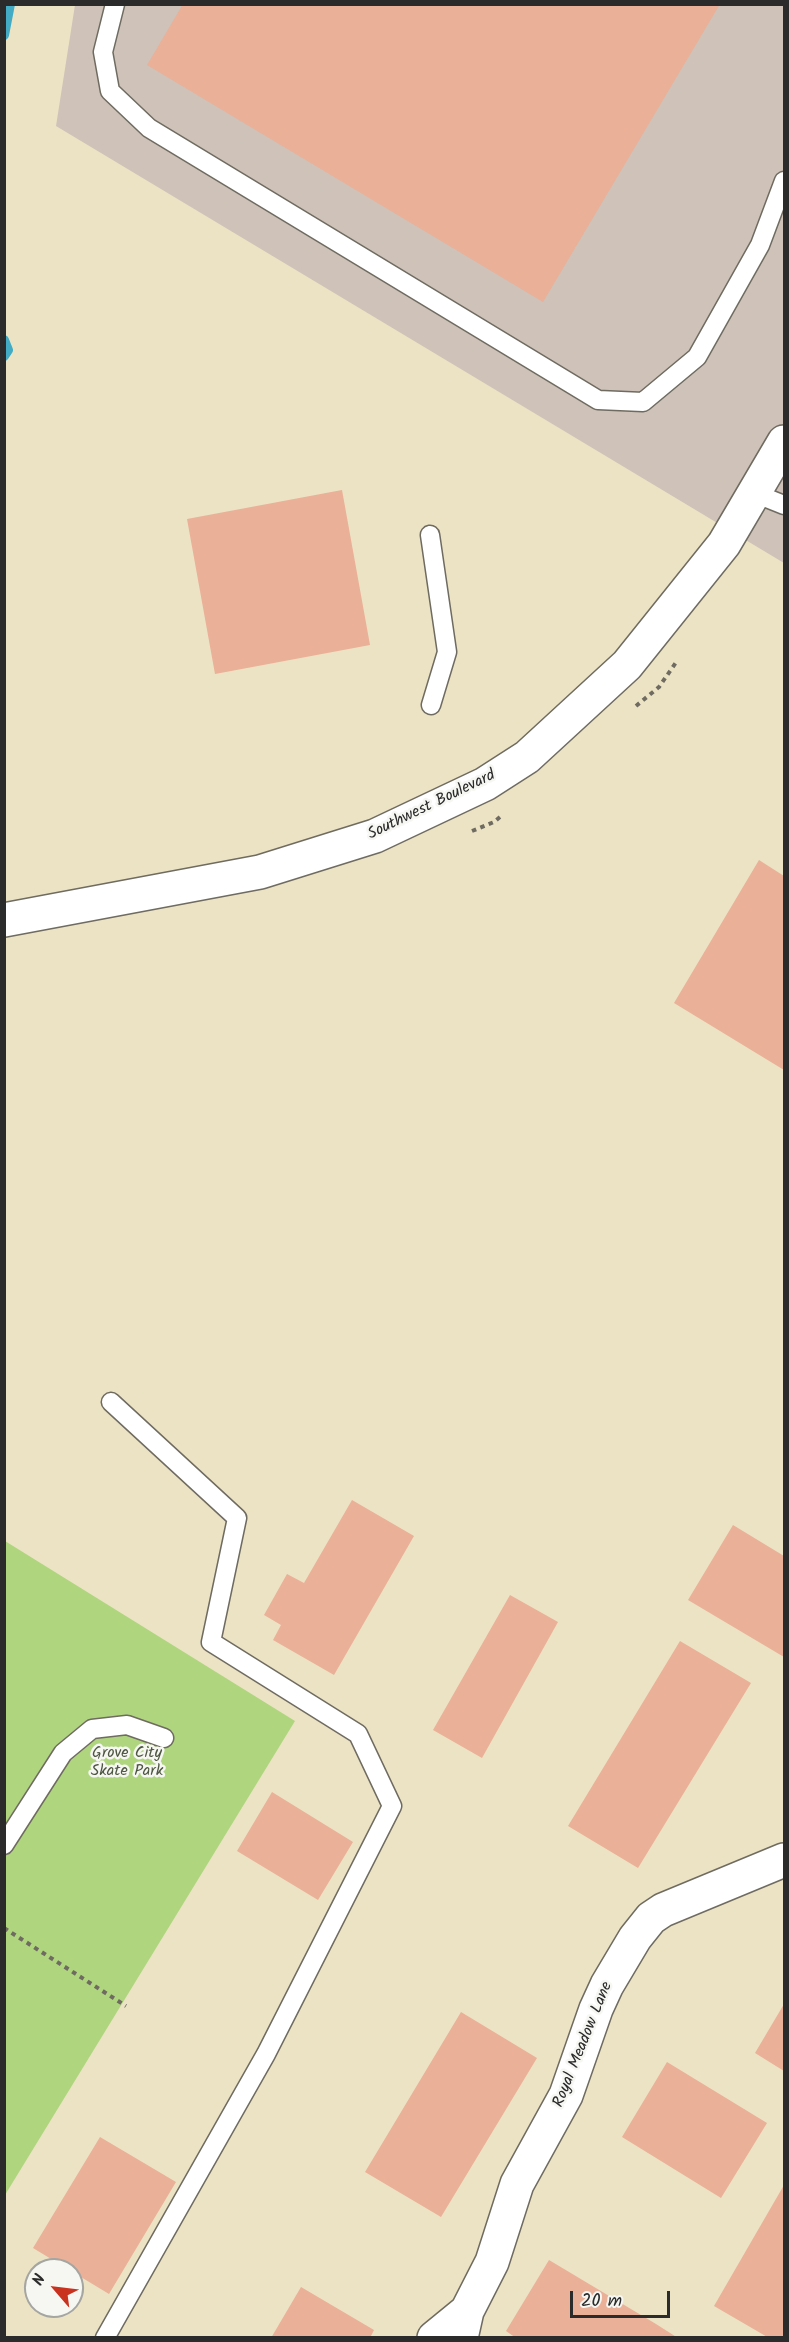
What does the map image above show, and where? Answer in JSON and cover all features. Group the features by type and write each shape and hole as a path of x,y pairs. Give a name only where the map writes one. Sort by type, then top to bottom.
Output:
{"street":[{"name":"Southwest Boulevard","path":"4,920 260,872 375,836 485,784 527,757 627,665 724,544 784,442"},
{"name":"Royal Meadow Lane","path":"434,2337 464,2324 492,2262 517,2184 566,2094 599,2001 635,1938 651,1918 663,1910 784,1860"}],"lane":[{"path":"114,4 104,52 110,91 149,128 598,400 643,402 697,357 760,245 784,182"},
{"path":"754,493 784,505"},
{"path":"430,535 447,652 431,705"},
{"path":"105,2337 266,2054 393,1806 358,1734 211,1642 237,1518 111,1402"},
{"path":"4,1845 63,1753 92,1729 127,1725 164,1738"}],"path":[{"path":"4,1928 126,2006"}],"shaded area":[{"path":"75,5 784,5 784,563 56,126"}],"green space":[{"name":"Grove City Skate Park","path":"4,1541 295,1721 5,2195"}],"building":[{"path":"183,4 720,4 543,302 147,65"},
{"path":"342,490 370,645 215,674 187,519"},
{"path":"759,860 784,876 784,1070 674,1003"},
{"path":"352,1500 414,1536 334,1675 273,1640 281,1625 264,1615 287,1574 304,1583"},
{"path":"733,1525 784,1556 784,1657 688,1600"},
{"path":"510,1595 558,1622 482,1758 433,1730"},
{"path":"680,1641 751,1683 638,1868 568,1826"},
{"path":"272,1792 353,1842 318,1900 237,1851"},
{"path":"784,2004 784,2071 755,2053"},
{"path":"461,2012 537,2058 441,2217 365,2172"},
{"path":"667,2062 767,2123 721,2198 622,2137"},
{"path":"100,2137 176,2182 109,2294 84,2279 84,2258 50,2258 33,2248"},
{"path":"784,2185 784,2338 769,2338 714,2306"},
{"path":"549,2260 678,2338 516,2338 506,2331"},
{"path":"301,2287 374,2330 370,2338 271,2338"}],"waterway":[{"path":"4,35 10,4"},
{"path":"4,340 8,350 4,356"}]}
